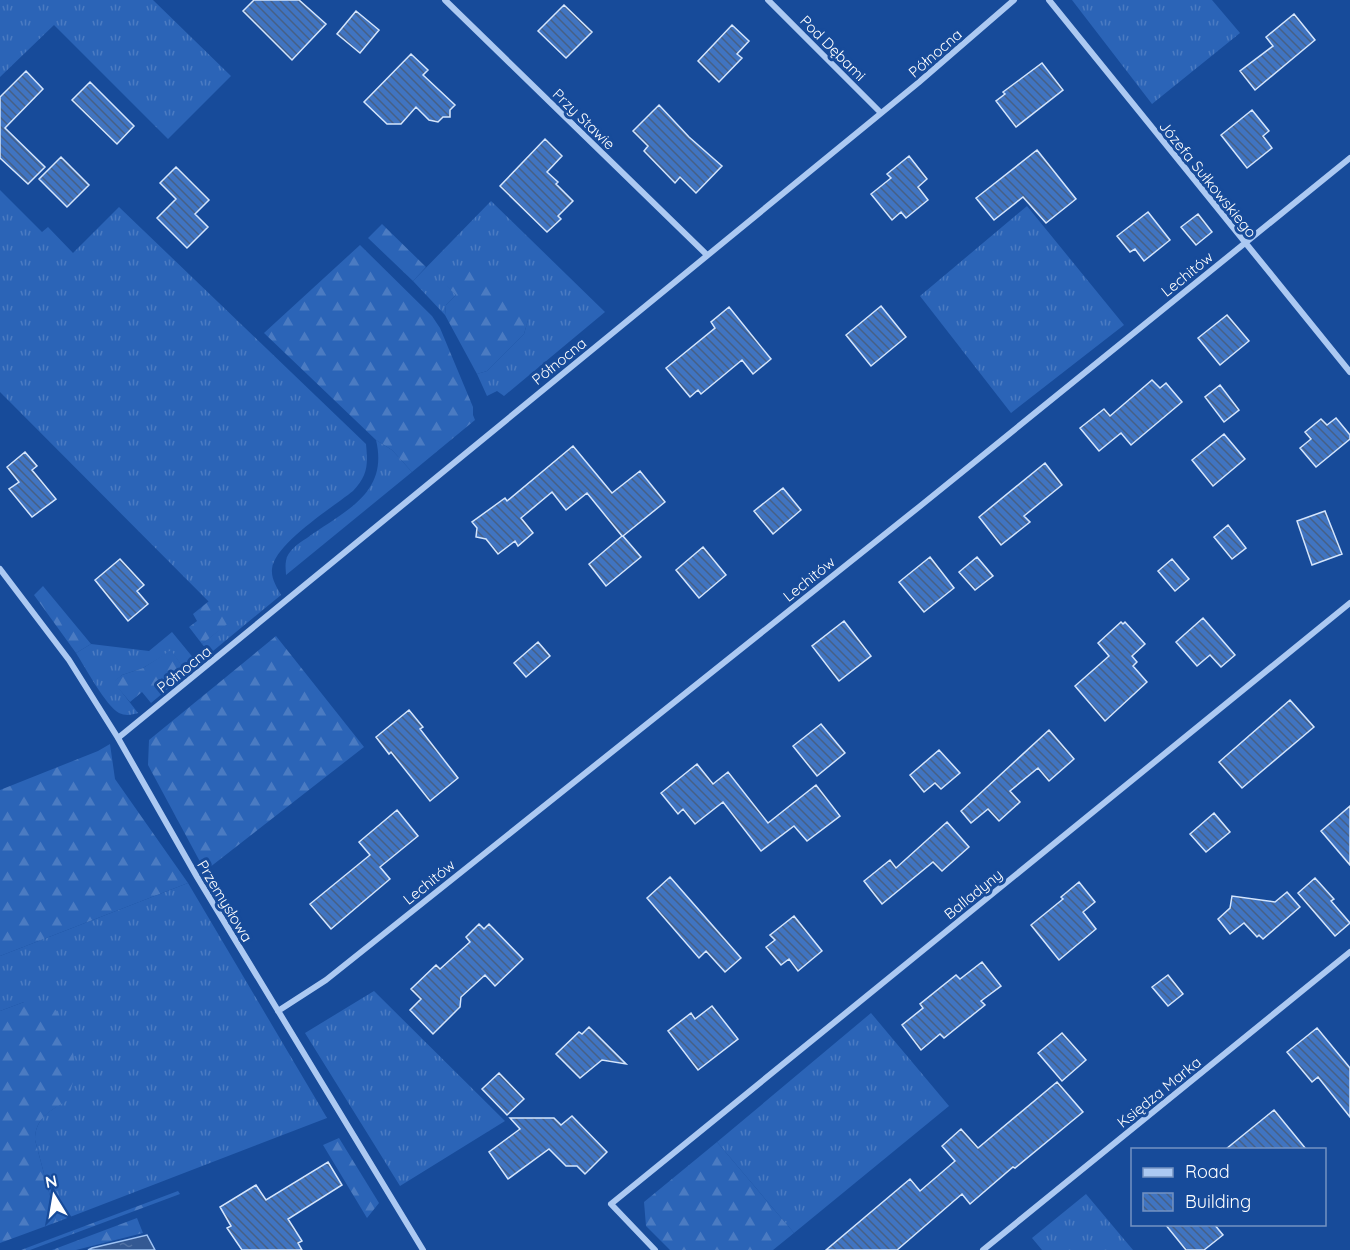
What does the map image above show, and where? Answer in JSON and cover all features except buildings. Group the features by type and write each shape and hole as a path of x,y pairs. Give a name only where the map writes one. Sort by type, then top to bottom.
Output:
{"street":[{"name":"Przy Stawie","path":"445,0 707,255"},
{"name":"Pod Dębami","path":"768,0 881,113"},
{"name":"Północna","path":"118,738 881,113 1014,0"},
{"name":"Józefa Sułkowskiego","path":"1048,0 1350,372"},
{"name":"Lechitów","path":"278,1011 335,972 919,507 1350,158"},
{"name":"Przemysłowa","path":"0,569 69,660 118,738 197,877 423,1250"},
{"name":"Balladyny","path":"656,1250 611,1204 1350,603"},
{"name":"Księdza Marka","path":"983,1250 1350,952"}],"green space":[{"path":"0,0 153,0 231,76 168,139 54,25 0,77"},
{"path":"1072,0 1212,0 1240,33 1152,104"},
{"path":"0,190 42,232 48,227 73,253 119,207 366,444 366,469 362,480 353,491 293,538 275,559 272,576 281,595 213,651 207,650 202,644 229,622 0,392"},
{"path":"491,201 605,312 504,396 497,391 487,396 477,374 487,371 524,334 528,320 444,283 456,295 446,305 445,315 413,281"},
{"path":"1027,206 1124,325 1011,413 920,296"},
{"path":"382,224 426,267 413,281 368,238"},
{"path":"360,245 432,316 440,328 473,407 475,420 412,472 392,450 376,440 264,333"},
{"path":"480,267 507,291 528,320 524,334 487,371 477,374 445,315 446,305 456,295 443,283 466,270"},
{"path":"376,440 392,450 412,472 286,575 286,561 291,551 300,542 349,509 370,488 376,474 378,459"},
{"path":"43,586 91,644 76,653 34,595"},
{"path":"209,601 230,622 202,644 189,627 197,621 193,614"},
{"path":"172,632 195,660 195,666 187,673 171,651 143,668 122,675 114,682 138,713 126,715 114,709 102,695 76,653 91,644 149,651"},
{"path":"276,636 364,747 205,871 148,765 149,740"},
{"path":"171,650 187,673 151,703 142,692 130,702 113,682 122,675 143,668"},
{"path":"110,744 115,779 188,883 0,956 0,790 98,751"},
{"path":"188,883 327,1118 57,1222 35,1140 38,1126 45,1116 68,1099 24,1002 0,1011 0,956"},
{"path":"374,991 505,1121 400,1186 305,1033"},
{"path":"24,1002 42,1002 56,1010 70,1035 76,1071 68,1100 45,1116 36,1132 35,1140 57,1222 0,1243 0,1011"},
{"path":"871,1013 949,1106 794,1233 717,1142"},
{"path":"339,1138 379,1203 367,1218 323,1145"},
{"path":"717,1142 794,1233 773,1250 670,1250 646,1226 644,1202"},
{"path":"178,1191 180,1194 30,1250 21,1250"},
{"path":"1086,1194 1133,1250 1042,1250 1032,1238"},
{"path":"137,1218 143,1233 76,1250 52,1250"}],"water":[{"path":"147,1235 155,1250 88,1250 92,1248"}]}
